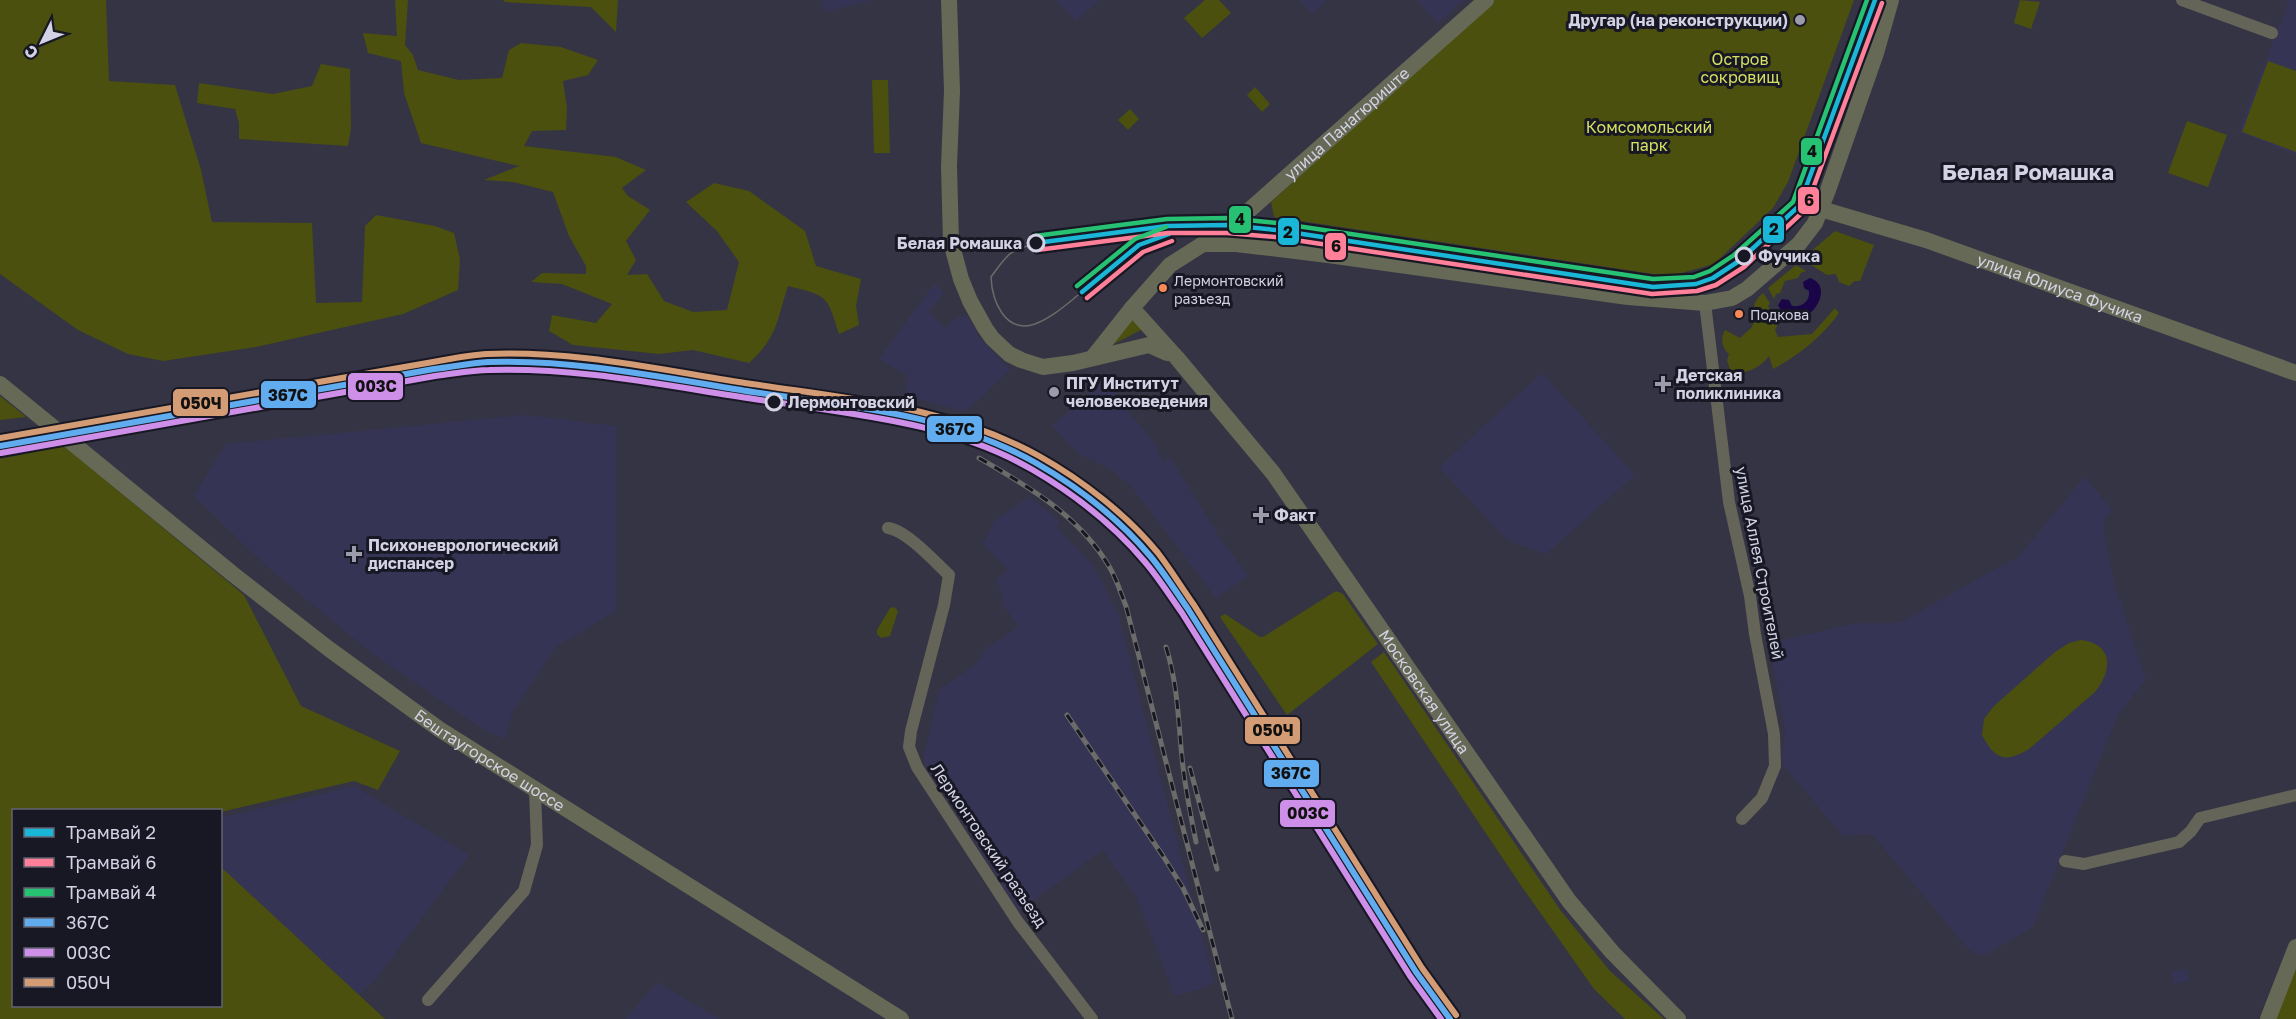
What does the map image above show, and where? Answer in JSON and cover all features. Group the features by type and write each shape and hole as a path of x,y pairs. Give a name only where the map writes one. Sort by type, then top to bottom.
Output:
{"street":[{"name":"Московская улица","path":"949,0 952,91 948,166 951,232 955,263 965,290 992,338 1009,354 1043,366 1058,366 1149,345 1158,347 1177,358"},
{"name":"улица Панагюриште","path":"1094,356 1170,265 1203,244 1218,230 1245,214 1486,0"},
{"path":"1203,244 1236,244 1628,297 1705,303 1732,298 1747,289 1799,244 1815,223 1876,53 1891,0"},
{"path":"2182,0 2272,33"},
{"name":"улица Юлиуса Фучика","path":"1821,209 1926,240 2296,373"},
{"name":"улица Аллея Строителей","path":"1705,303 1729,502 1750,596 1774,734 1775,766 1762,798 1742,819"},
{"name":"Московская улица","path":"1132,308 1177,358 1273,474 1569,901 1612,952 1678,1019"},
{"name":"Бештаугорское шоссе","path":"0,384 101,468 329,649 439,729 901,1019"},
{"name":"Лермонтовский разъезд","path":"888,528 895,528 949,575 944,605 911,731 909,747 917,767 1018,922 1092,1019"},
{"path":"428,1000 524,891 537,845 535,791"},
{"path":"2065,861 2084,864 2179,842 2200,818 2296,795"},
{"path":"2268,1019 2296,947"}],"shaded area":[{"path":"822,0 873,0 825,12"},
{"path":"1056,0 1099,0 1076,21"},
{"path":"1299,0 1327,0 1312,14"},
{"path":"1416,0 1464,0 1438,23"},
{"path":"2289,0 2296,0 2296,155 2238,132"},
{"path":"1810,278 1818,284 1821,292 1814,310 1796,319 1787,315 1778,305 1782,299 1789,300 1792,306 1805,303 1809,291 1804,288 1803,282"},
{"path":"934,284 944,292 929,312 945,328 957,317 967,315 979,337 1010,370 965,412 904,395 908,376 879,359"},
{"path":"1542,373 1635,475 1546,554 1507,540 1439,467"},
{"path":"1107,378 1122,404 1154,442 1163,462 1170,457 1218,535 1248,576 1216,598 1132,487 1110,469 1079,454 1052,426"},
{"path":"526,415 616,426 616,611 556,647 513,711 504,739 481,728 369,651 264,564 194,496 225,444"},
{"path":"2084,477 2112,509 2103,524 2105,540 2114,582 2146,679 2118,715 2032,928 1983,956 1969,950 1872,834 1843,836 1782,764 1785,729 1769,643 1857,623 1899,623 2019,556"},
{"path":"1029,497 1060,521 1056,527 1094,566 1118,614 1214,983 1197,990 1175,996 1136,897 1103,850 1019,911 923,761 939,690 976,664 984,650 1015,629 1017,623 1004,607 997,580 1008,570 983,544 994,521"},
{"path":"354,786 469,855 377,978 352,1002 222,876 222,818"},
{"path":"2187,969 2190,981 2174,984 2171,972"},
{"path":"657,982 719,1019 626,1019"}],"green space":[{"path":"0,0 106,0 109,81 175,85 201,170 212,222 312,223 316,303 362,302 365,226 376,215 435,226 454,233 460,259 458,290 403,314 256,347 163,361 128,354 78,330 0,274"},
{"path":"395,0 408,0 405,45 413,55 418,70 459,80 502,78 509,50 521,43 561,47 598,60 588,75 563,81 567,108 566,130 532,131 524,146 616,157 646,170 622,188 628,196 650,210 626,241 636,260 627,275 647,274 664,301 693,312 727,310 739,262 717,231 686,202 714,183 749,191 805,231 816,266 861,279 856,306 859,325 839,334 832,311 824,299 811,292 788,286 771,336 759,354 749,363 693,350 659,354 573,345 549,331 552,315 596,323 612,304 562,284 531,282 542,273 586,274 586,266 569,236 553,192 513,182 484,180 519,166 421,143 404,93 401,61 368,53 363,33 397,36"},
{"path":"503,0 618,0 616,32 591,7 505,2"},
{"path":"1205,0 1219,0 1231,13 1202,38 1184,18"},
{"name":"Комсомольский парк","path":"1494,0 1854,0 1788,182 1773,208 1714,264 1678,274 1660,275 1274,217 1271,202"},
{"path":"2020,0 2040,2 2031,29 2014,23"},
{"path":"2268,61 2296,71 2296,152 2242,132"},
{"path":"321,64 350,69 351,129 348,146 239,139 239,123 235,109 197,103 199,83 273,94 312,86"},
{"path":"872,80 888,80 890,153 874,153"},
{"path":"1255,87 1270,104 1262,112 1247,95"},
{"path":"1130,109 1139,119 1128,130 1118,120"},
{"path":"2187,121 2227,135 2208,187 2168,173"},
{"path":"1835,231 1874,245 1860,281 1855,281 1849,286 1839,282 1836,274 1827,275 1802,259"},
{"path":"1796,265 1806,271 1798,278 1785,281 1780,293 1776,294 1774,299 1768,288"},
{"path":"1763,293 1770,303 1768,306 1778,324 1775,330 1778,337 1812,334 1835,308 1839,313 1818,337 1801,352 1782,364 1773,369 1769,356 1757,367 1732,376 1727,360 1729,354 1723,343 1723,333 1725,330 1740,338 1752,327 1755,304"},
{"path":"1131,318 1143,329 1114,344"},
{"path":"0,396 26,417 0,420"},
{"path":"64,446 244,595 301,706 400,751 378,790 354,781 222,812 222,809 12,809 12,1007 222,1007 222,868 385,1019 0,1019 0,459"},
{"path":"1336,591 1343,594 1378,644 1287,715 1220,617 1225,614 1263,637"},
{"path":"894,607 898,611 890,636 881,638 877,630 890,608"},
{"path":"2081,640 2092,642 2104,652 2107,667 2101,684 2095,692 2029,749 2013,757 2001,757 1996,754 1982,735 1984,719 1994,706 2055,652 2069,643"},
{"path":"1384,652 1561,911 1610,971 1664,1019 1625,1019 1594,989 1522,887 1371,662"},
{"path":"2296,966 2296,1019 2276,1019"}],"tram line":[{"name":"4","path":"1035,236 1167,219 1227,218 1277,223 1653,279 1694,277 1710,271 1734,255 1793,202 1867,0"},
{"name":"2","path":"1036,243 1167,226 1227,225 1276,230 1653,287 1696,284 1713,278 1739,261 1799,206 1875,0"},
{"name":"6","path":"1037,250 1168,233 1227,233 1275,237 1652,294 1697,291 1716,285 1744,267 1805,210 1882,3"},
{"name":"4","path":"1077,286 1135,239 1166,227"},
{"name":"2","path":"1082,292 1139,245 1169,234"},
{"name":"6","path":"1087,298 1143,252 1172,241"},
{"path":"1036,243 1009,255 991,277 997,305 1008,320 1025,326 1035,324 1054,314 1082,292"}],"railway":[{"path":"979,458 1035,492 1069,518 1098,550 1115,577 1126,606 1232,1019"},
{"path":"1166,647 1176,692 1184,776 1196,842"},
{"path":"1067,715 1163,856 1183,888 1203,930"},
{"path":"1190,768 1217,869"}],"transit line":[{"name":"050Ч","path":"0,438 460,357 520,354 587,358 863,400 935,416 1005,439 1039,456 1087,487 1132,525 1158,553 1194,605 1422,968 1456,1015"},
{"name":"367С","path":"0,446 434,369 481,363 521,362 588,366 898,414 969,433 1003,446 1036,463 1083,494 1126,530 1156,563 1188,609 1416,972 1450,1019"},
{"name":"003С","path":"1,453 435,376 482,370 589,374 862,415 933,430 1001,453 1033,470 1078,500 1120,535 1150,568 1182,613 1410,976 1441,1019"}],"place":[{"name":"Другар (на реконструкции)","path":"1800,20"},
{"name":"Белая Ромашка","path":"1036,243"},
{"name":"Фучика","path":"1744,256"},
{"name":"Лермонтовский разъезд","path":"1163,288"},
{"name":"Подкова","path":"1739,314"},
{"name":"Детская поликлиника","path":"1663,384"},
{"name":"ПГУ Институт человековедения","path":"1054,392"},
{"name":"Лермонтовский","path":"774,402"},
{"name":"Факт","path":"1261,515"},
{"name":"Психоневрологический диспансер","path":"354,554"}],"district":[{"name":"Белая Ромашка","path":"2028,172"}],"park label":[{"name":"Остров сокровищ","path":"1740,68"}]}
